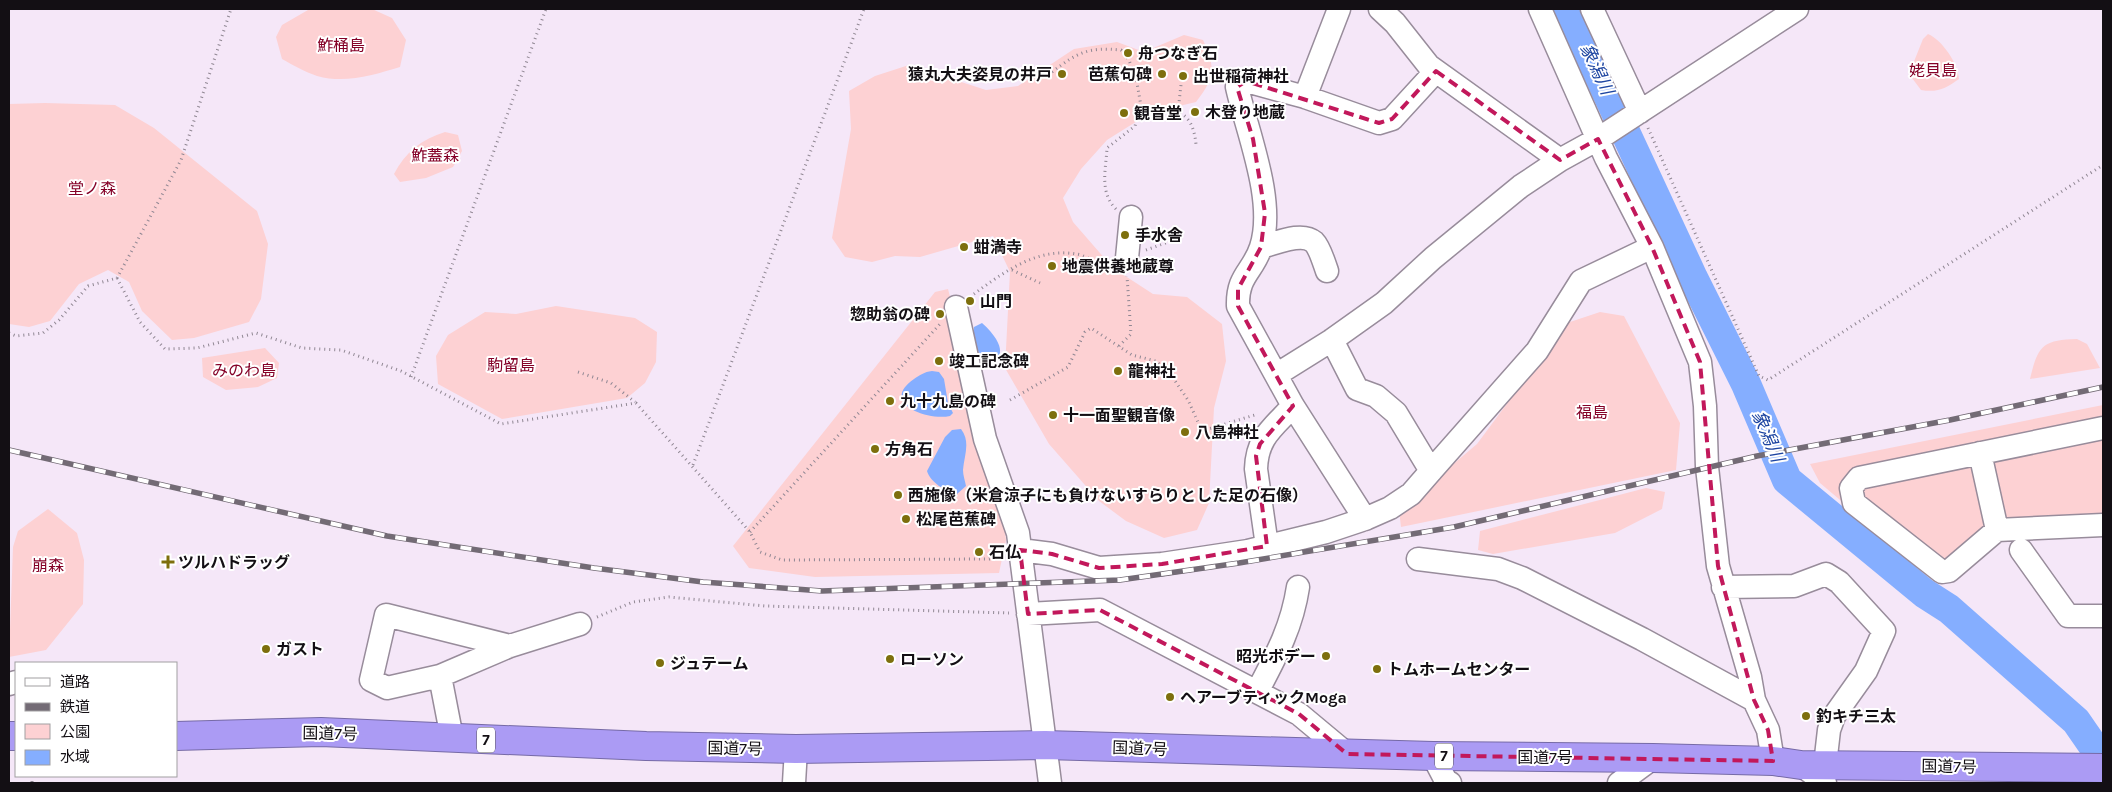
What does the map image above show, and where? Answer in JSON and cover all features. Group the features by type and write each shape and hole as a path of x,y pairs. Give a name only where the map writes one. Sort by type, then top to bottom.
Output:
{"highway":[{"name":"国道7号","path":"178,736 321,732 796,749 1045,746 1433,756 1773,761 1817,771 2094,772"}],"street":[{"path":"1305,97 1339,9"},
{"path":"1380,9 1395,23 1429,66 1560,160"},
{"path":"1540,9 1598,139 1652,247 1700,362 1706,406 1710,499 1718,566 1750,677 1754,700 1768,730 1773,761"},
{"path":"1592,9 1640,112"},
{"path":"1276,375 1332,340 1384,303 1433,258 1521,186 1560,160 1598,139 1797,9"},
{"path":"1366,519 1294,406 1238,306 1238,289 1261,247 1265,213 1253,139 1242,108 1237,86 1246,81 1305,97 1379,123 1392,120 1436,71"},
{"path":"1128,258 1132,217"},
{"path":"1261,247 1297,238 1309,240 1315,243 1327,270"},
{"path":"1019,541 1052,554 1099,568 1162,564 1267,546 1326,532 1366,519 1390,508 1411,494 1537,351 1581,281 1652,247"},
{"path":"956,307 985,439 1019,541 1050,783"},
{"path":"1332,340 1357,389 1376,396 1396,413 1431,472"},
{"path":"1267,546 1256,469 1256,456 1260,444 1294,406"},
{"path":"2103,428 1859,478 1851,488 1854,503 1942,572 1949,571 1997,530 2103,525"},
{"path":"1980,453 1997,530"},
{"path":"2021,550 2068,616 2103,616"},
{"path":"1418,559 1498,569 1522,578 1642,639 1754,700"},
{"path":"1723,587 1794,586 1826,574 1839,582 1884,631 1879,647 1866,670 1834,716 1817,771"},
{"path":"1257,692 1288,632 1295,609 1298,587"},
{"path":"1028,614 1100,610 1299,714 1347,754"},
{"path":"510,646 386,615 371,680 387,688 440,676 510,646 580,624"},
{"path":"440,676 452,738"},
{"path":"794,783 796,749"},
{"path":"1433,756 1446,781 1450,783"},
{"path":"1619,783 1653,758"}],"path":[{"path":"9,333 16,336 43,333 59,320 88,286 117,278 180,160 231,9"},
{"path":"411,377 546,9"},
{"path":"693,465 864,9"},
{"path":"1052,72 1074,55 1098,48 1121,50 1129,60 1134,73 1141,106 1135,126 1108,148 1105,189 1108,201 1120,213 1132,217"},
{"path":"1134,73 1154,74"},
{"path":"1178,111 1181,85"},
{"path":"1141,106 1178,111 1187,117 1195,132 1196,144"},
{"path":"1640,112 1759,376 1768,380 2103,165"},
{"path":"750,532 956,307 1011,269 1046,253 1078,254 1104,267 1174,240"},
{"path":"1011,269 1040,283"},
{"path":"117,278 140,322 165,349 196,348 256,332 302,348 341,350 411,377 501,424 636,403"},
{"path":"1119,346 1131,334 1130,298"},
{"path":"1010,400 1068,367 1085,332 1091,328 1132,355 1156,361 1171,375 1188,400 1202,431 1227,424"},
{"path":"578,372 611,383 636,403 693,465 750,532 760,552 782,560 989,559 1019,541"},
{"path":"580,624 633,602 669,597 765,606 1028,614"}],"highlighted area":[{"path":"1436,71 1560,160 1598,139 1652,247 1700,362 1718,566 1754,700 1768,730 1773,761 1347,754 1299,714 1100,610 1028,614 1020,550 1052,554 1099,568 1162,564 1267,546 1256,456 1260,444 1293,406 1238,306 1238,289 1261,247 1265,213 1253,139 1237,87 1246,81 1379,123 1392,119"}],"green space":[{"name":"鮓桶島","path":"372,9 392,18 406,40 400,67 359,78 338,79 317,76 282,59 276,37 282,25 308,10"},
{"name":"姥貝島","path":"1928,34 1939,41 1944,47 1956,66 1959,79 1946,87 1932,91 1921,90 1909,74 1923,39"},
{"path":"1184,35 1203,40 1210,58 1212,72 1202,94 1196,102 1150,113 1107,140 1081,169 1063,198 1073,222 1113,268 1153,294 1187,297 1222,324 1226,361 1214,408 1209,503 1197,530 1164,538 1126,521 1099,501 1049,444 1005,368 1010,272 993,236 920,257 895,256 872,262 845,257 832,238 851,129 849,91 875,76 909,65 986,90 1018,86 1074,49 1117,42 1144,52"},
{"name":"堂ノ森","path":"9,104 115,105 154,128 257,211 268,244 261,299 249,322 194,338 172,340 142,311 129,282 108,270 79,284 50,321 29,327 9,324"},
{"name":"鮓蓋森","path":"445,132 458,135 462,151 453,167 426,178 400,182 394,174 403,159 415,147 429,138"},
{"path":"948,289 1000,486 1006,540 999,573 815,577 749,568 733,546 935,292"},
{"name":"駒留島","path":"556,306 635,318 657,332 656,362 645,383 627,398 502,419 438,384 436,356 448,335 485,312 516,314"},
{"name":"福島","path":"1600,312 1624,316 1680,423 1676,470 1401,527 1399,510 1477,444 1567,323"},
{"path":"2077,339 2087,344 2100,368 2030,379 2036,359 2043,347 2056,341"},
{"name":"みのわ島","path":"265,348 279,363 277,378 258,387 226,390 203,377 202,358"},
{"path":"2103,405 2103,533 1998,536 1936,581 1820,483 1810,464"},
{"path":"1646,488 1665,492 1662,509 1615,533 1493,554 1478,550 1480,531"},
{"name":"崩森","path":"48,509 77,533 84,560 83,604 46,650 9,657 13,547 18,531"}],"water":[{"path":"982,323 995,337 1000,348 999,356 994,360 987,359 980,353 975,343 974,327"},
{"path":"932,371 939,372 944,379 948,403 953,413 950,416 940,417 919,413 904,403 902,396 905,388 920,375"},
{"path":"961,429 966,439 963,470 966,486 957,494 939,486 931,479 927,471 945,437 952,430"}],"waterway":[{"name":"象潟川","path":"1568,9 1693,278 1746,384 1787,480 1924,593 1949,609 2076,721 2103,760"}],"railway":[{"path":"9,450 387,536 594,568 703,582 822,591 1120,580 1239,563 1454,527 1757,456 1950,420 2103,387"}],"place":[{"name":"舟つなぎ石","path":"1128,53"},
{"name":"猿丸大夫姿見の井戸","path":"1062,74"},
{"name":"芭蕉句碑","path":"1162,74"},
{"name":"出世稲荷神社","path":"1183,76"},
{"name":"木登り地蔵","path":"1195,112"},
{"name":"観音堂","path":"1124,113"},
{"name":"手水舎","path":"1125,235"},
{"name":"蚶満寺","path":"964,247"},
{"name":"地震供養地蔵尊","path":"1052,266"},
{"name":"山門","path":"970,301"},
{"name":"惣助翁の碑","path":"940,314"},
{"name":"竣工記念碑","path":"939,361"},
{"name":"龍神社","path":"1118,371"},
{"name":"九十九島の碑","path":"890,401"},
{"name":"十一面聖観音像","path":"1053,415"},
{"name":"八島神社","path":"1185,432"},
{"name":"方角石","path":"875,449"},
{"name":"西施像（米倉涼子にも負けないすらりとした足の石像）","path":"898,495"},
{"name":"松尾芭蕉碑","path":"906,519"},
{"name":"石仏","path":"979,552"},
{"name":"ツルハドラッグ","path":"168,562"},
{"name":"ガスト","path":"266,649"},
{"name":"昭光ボデー","path":"1326,656"},
{"name":"ローソン","path":"890,659"},
{"name":"ジュテーム","path":"660,663"},
{"name":"トムホームセンター","path":"1377,669"},
{"name":"ヘアーブティックMoga","path":"1170,697"},
{"name":"釣キチ三太","path":"1806,716"}]}
